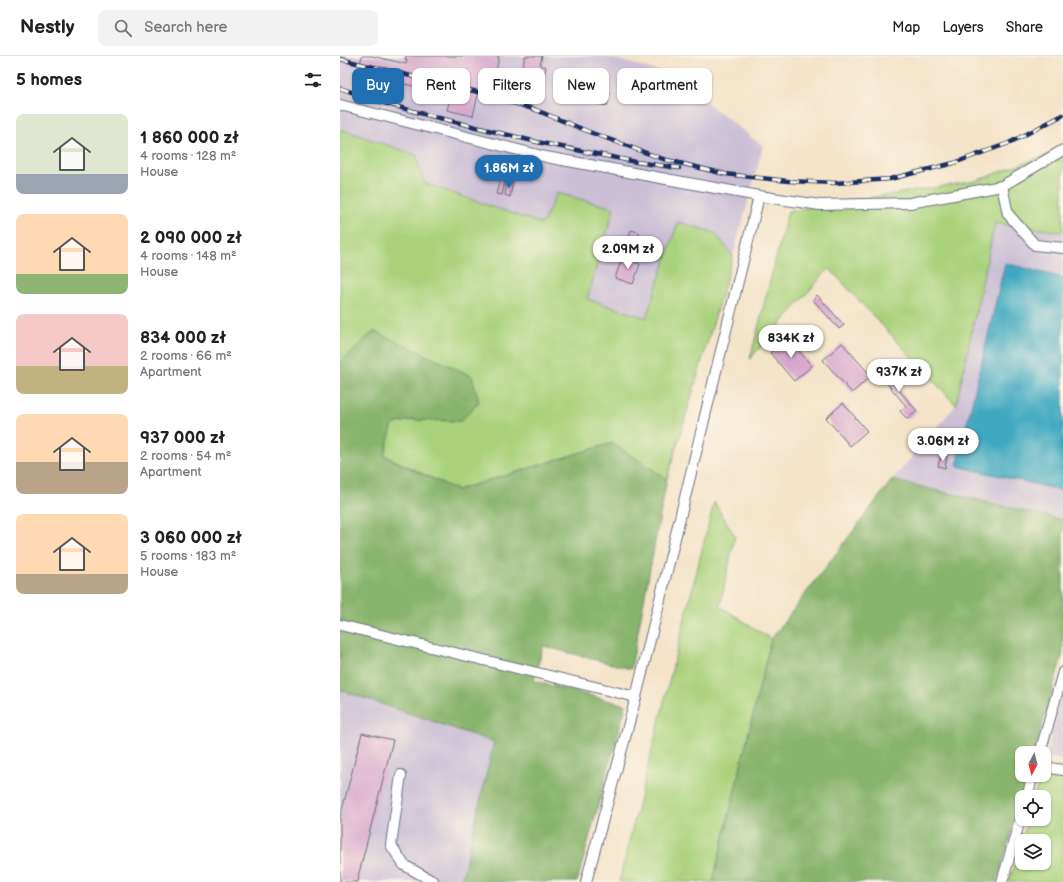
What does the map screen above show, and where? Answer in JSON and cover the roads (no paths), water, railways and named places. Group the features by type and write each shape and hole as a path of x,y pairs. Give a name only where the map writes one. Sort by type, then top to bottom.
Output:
{"lane":[{"path":"340,105 546,157 759,196 820,205 910,203 1002,186 1063,150"},
{"path":"1002,186 1008,214 1035,244 1063,248"},
{"path":"586,882 636,697 759,196"},
{"path":"340,624 636,697"},
{"path":"1042,746 1063,672"},
{"path":"1051,768 1063,770"},
{"path":"401,775 391,845 404,865 434,882"},
{"path":"1002,882 1018,826"}],"water":[{"path":"1005,263 1063,278 1063,491 957,466"}],"railway":[{"path":"340,59 482,93 536,110 592,133 663,159 725,174 788,181 835,183 890,179 954,163 1009,143 1063,115"},
{"path":"340,88 374,100 427,115 537,142 636,162 679,168"}]}
